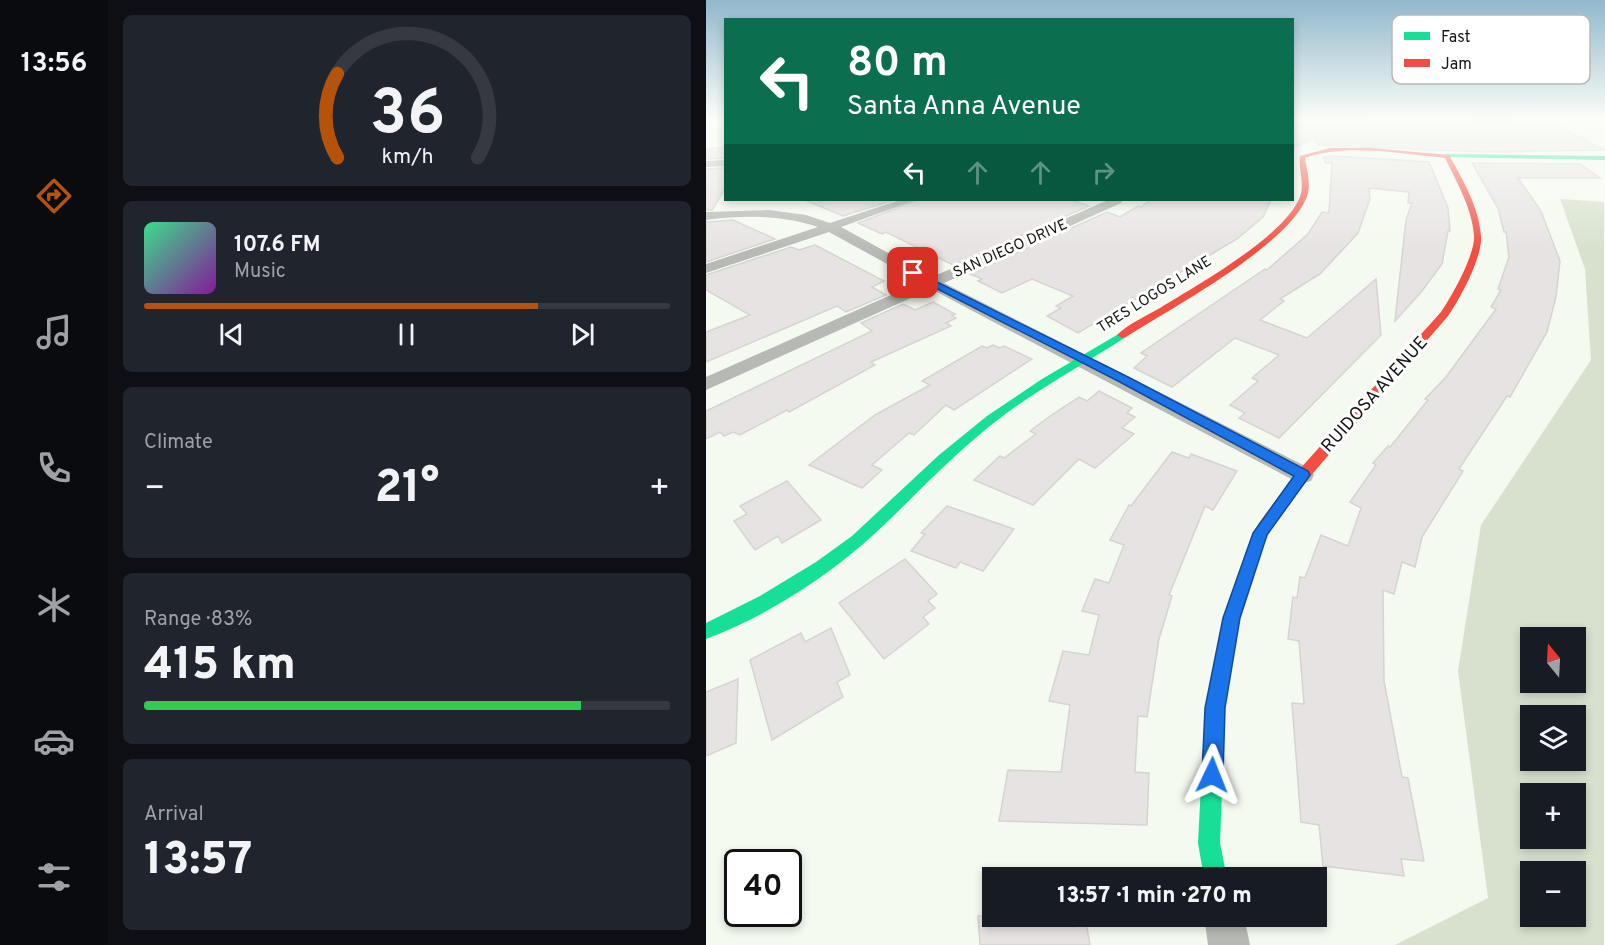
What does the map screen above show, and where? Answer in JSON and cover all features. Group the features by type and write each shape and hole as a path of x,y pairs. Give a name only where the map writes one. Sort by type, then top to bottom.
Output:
{"street":[{"path":"706,164 724,163"},
{"name":"TRES LOGOS LANE","path":"706,631 733,619 802,579 856,540 965,438 993,417 1256,249 1276,233 1298,208 1305,193 1306,180 1303,163"},
{"name":"RUIDOSA AVENUE","path":"1214,867 1209,843 1215,708 1232,618 1260,533 1303,475 1446,314 1463,286 1478,238 1470,202 1451,163"},
{"path":"706,269 907,201"},
{"name":"SAN DIEGO DRIVE","path":"706,384 1115,201"},
{"path":"706,216 782,215 828,226 931,283 1083,359 1303,475"},
{"path":"1226,927 1229,945"}],"green space":[{"path":"1560,199 1604,202 1604,945 1395,945 1488,898 1458,671 1481,525 1591,360 1585,269"}],"building":[{"path":"1332,163 1429,163 1448,208 1450,231 1448,231 1442,264 1395,321 1406,220 1412,203 1408,203 1409,192 1369,188 1370,199 1358,233 1320,274 1280,299 1284,301 1260,320 1307,338 1376,279 1381,335 1279,438 1239,418 1245,413 1230,405 1258,381 1252,378 1279,355 1235,338 1172,387 1134,368 1147,356 1141,353 1265,269 1267,270 1308,234 1322,212 1329,213"},
{"path":"1472,163 1580,164 1600,178 1518,178 1541,211 1560,261 1556,297 1547,332 1510,397 1507,396 1459,469 1463,471 1422,537 1415,567 1402,562 1394,594 1383,590 1384,681 1402,777 1408,778 1424,861 1401,859 1404,876 1323,866 1319,825 1301,822 1292,703 1304,704 1299,641 1288,639 1293,597 1297,598 1300,577 1305,578 1321,535 1348,546 1361,508 1350,502 1376,465 1373,463 1388,446 1390,447 1428,400 1425,399 1446,377 1496,309 1491,307 1501,290 1498,289 1509,257 1506,232 1504,232 1498,208"},
{"path":"724,168 724,190 712,210 706,210 706,169"},
{"path":"807,201 891,201 843,216"},
{"path":"915,201 1075,201 1089,206 953,265 886,232 882,234 858,223"},
{"path":"1149,201 1271,201 1263,217 1237,239 1078,333 1047,316 1061,308 1056,306 1073,296 1032,279 1002,293 978,281 982,279 970,274 1107,212 1120,217 1138,206 1141,207"},
{"path":"733,220 775,239 706,262 706,222"},
{"path":"815,245 884,281 872,287 886,295 846,312 837,306 706,362 706,332 750,315 706,290 706,275 791,247 799,250"},
{"path":"933,302 955,314 952,315 956,318 946,323 951,326 871,362 875,365 789,412 787,410 740,435 733,432 724,436 720,432 706,439 706,411 872,331 861,323 903,304 915,310"},
{"path":"993,345 1000,348 1004,346 1032,359 954,410 946,405 914,435 909,433 872,465 882,470 862,488 809,465 875,415 930,385 922,381 982,346 987,348"},
{"path":"1099,391 1132,408 1127,413 1135,417 1122,428 1134,434 1095,468 1079,459 1033,505 974,480 1000,456 1004,458 1036,434 1030,431 1050,416 1079,397 1087,401"},
{"path":"1172,452 1189,458 1191,454 1237,471 1213,510 1205,506 1169,595 1172,596 1159,639 1147,717 1138,716 1135,772 1149,773 1147,825 999,821 1008,770 1061,772 1070,705 1049,701 1063,651 1089,655 1099,615 1082,611 1095,579 1109,583 1124,545 1110,540 1129,505 1131,506"},
{"path":"787,481 821,520 782,543 778,536 755,550 734,521 747,514 740,506"},
{"path":"947,506 1014,529 983,571 960,562 956,568 911,551 925,534 921,533"},
{"path":"905,559 937,594 928,601 935,608 923,617 929,624 884,659 839,603"},
{"path":"831,628 850,675 837,682 843,697 772,740 750,660 801,633 805,642"},
{"path":"738,679 736,743 706,756 706,692"},
{"path":"978,916 982,916 982,927 1087,927 1090,945 980,945"}],"traffic: fast":[{"path":"706,631 766,602 822,567 857,540 944,458 991,418 1122,335"},
{"path":"1214,867 1209,843 1215,708 1232,618 1264,527"}],"traffic: jam":[{"path":"1122,335 1250,253 1293,215 1304,193 1303,163"},
{"path":"1264,527 1303,475 1445,314 1463,286 1478,238 1470,202 1451,163"}],"route":[{"path":"913,273 1122,379 1303,475 1260,533 1232,618 1215,708 1212,775"}]}
